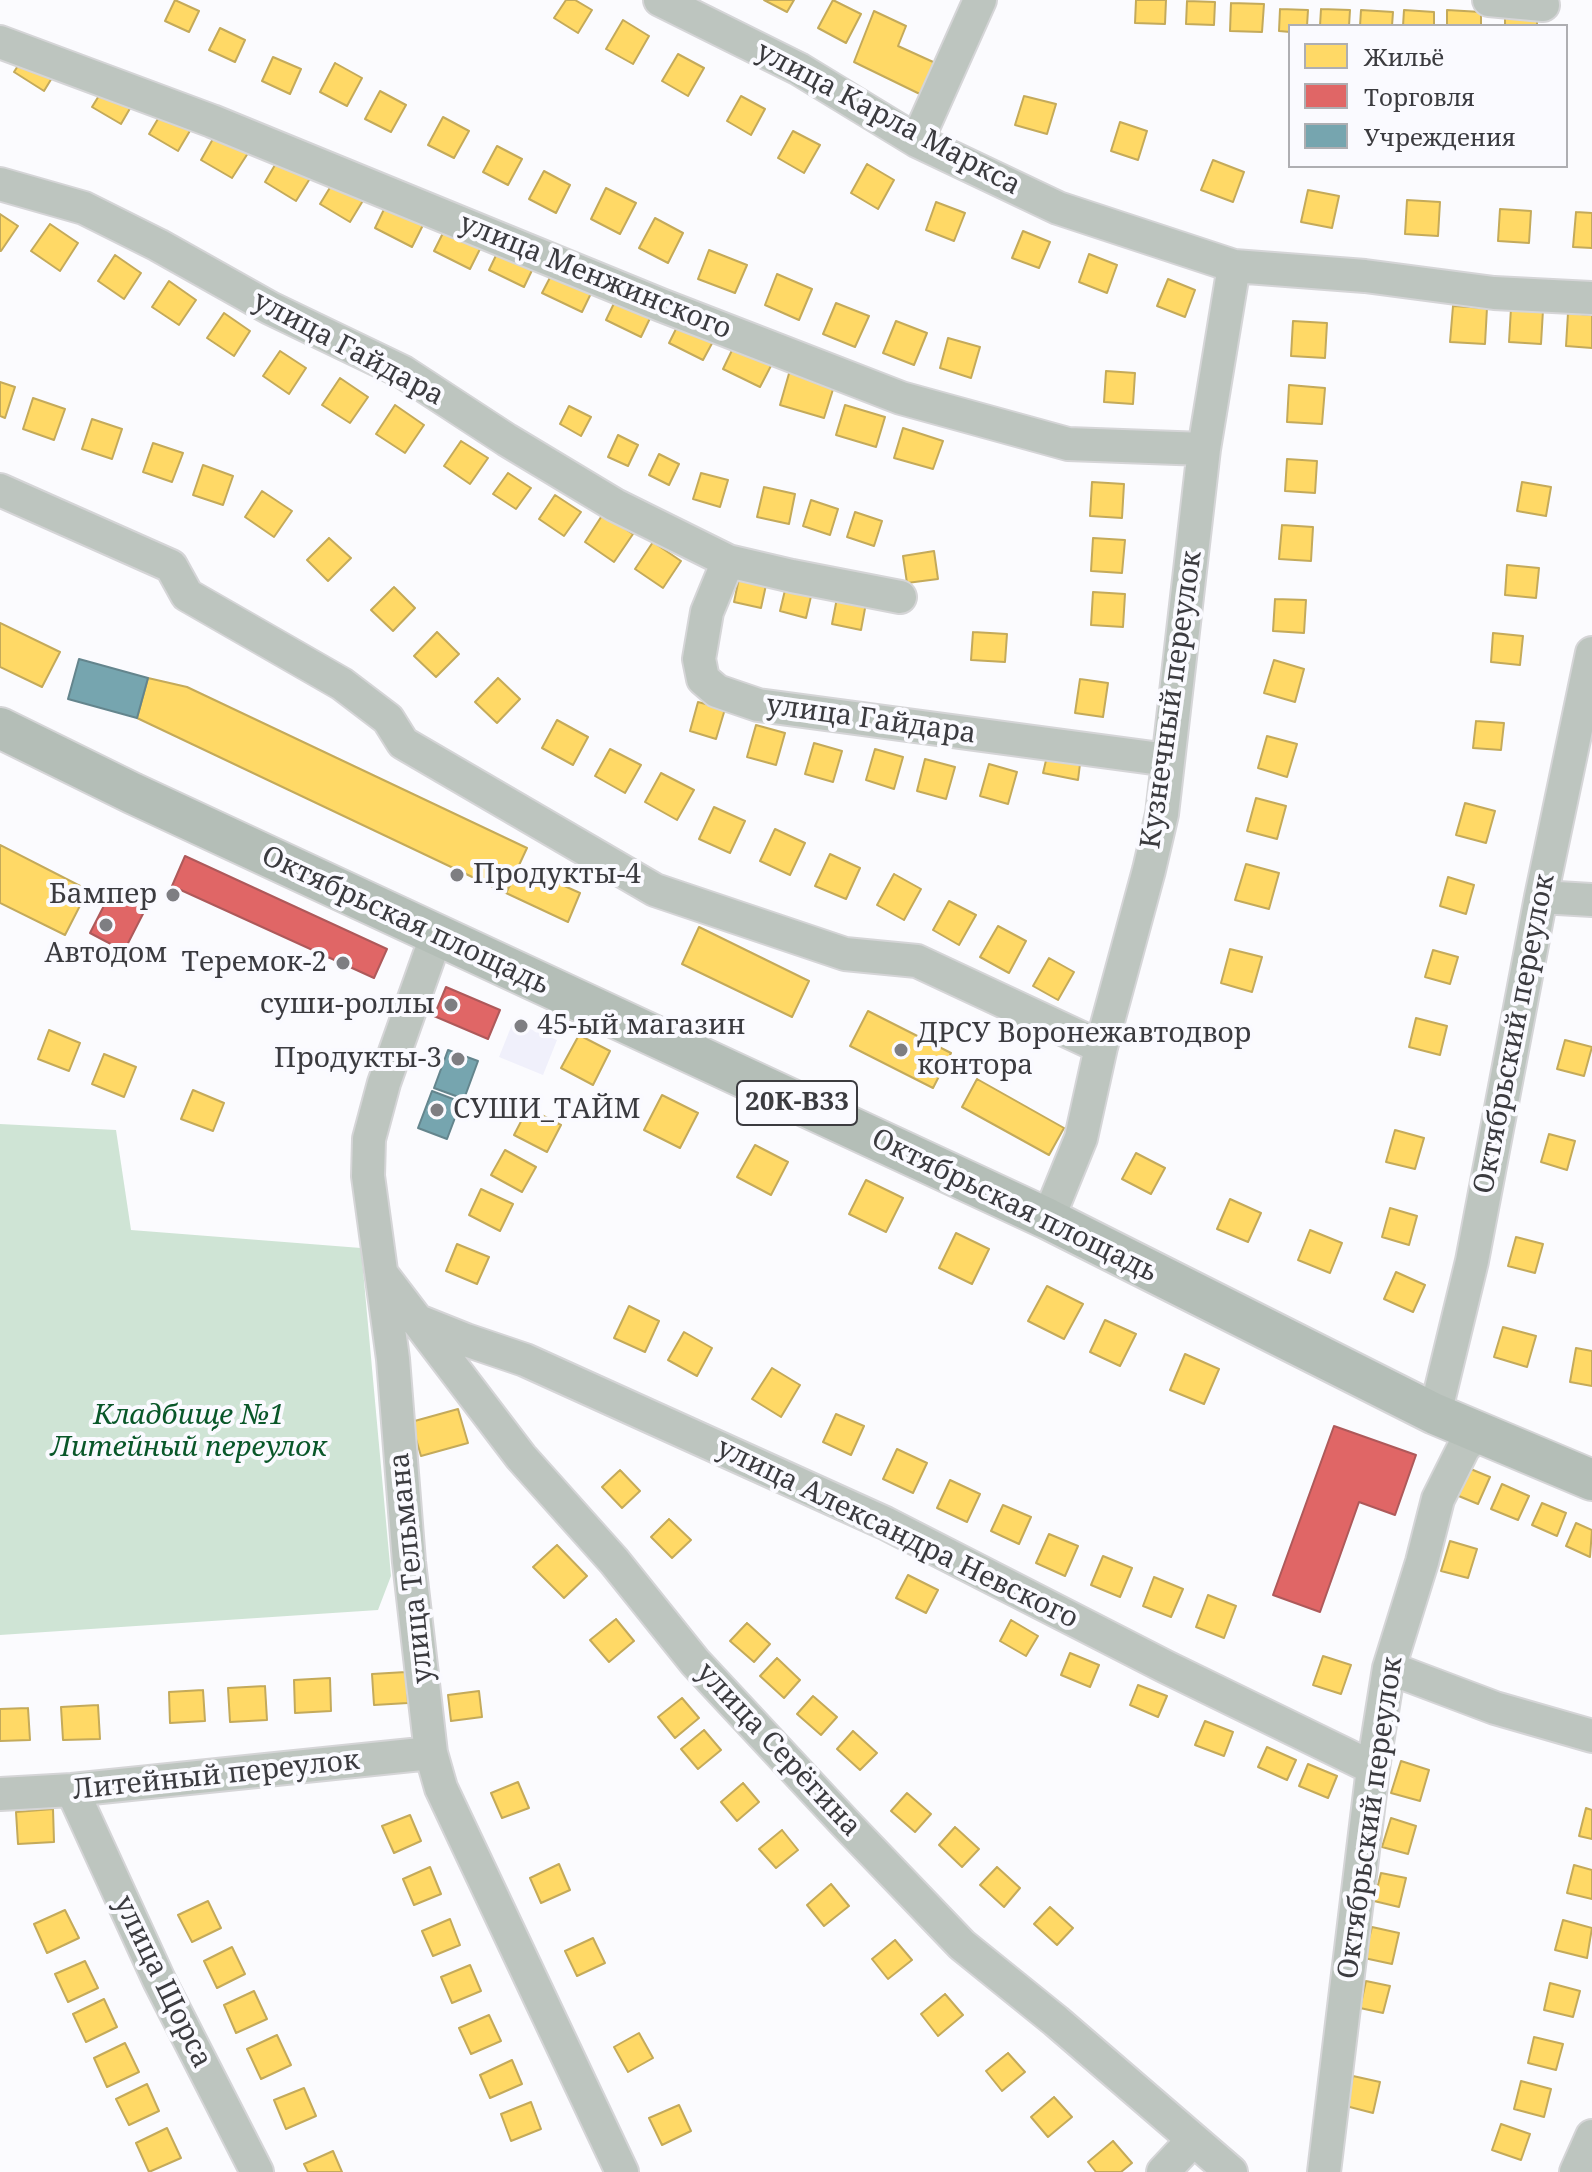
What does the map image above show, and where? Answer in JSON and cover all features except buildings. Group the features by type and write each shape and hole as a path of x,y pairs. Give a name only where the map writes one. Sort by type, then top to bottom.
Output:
{"main road":[{"name":"Октябрьская площадь","path":"0,728 132,793 1048,1219 1435,1414 1592,1480"}],"street":[{"name":"улица Карла Маркса","path":"660,0 799,69 917,141 1058,208 1234,266 1365,276 1494,293 1592,298"},
{"path":"917,141 980,0"},
{"path":"1489,0 1543,5"},
{"name":"улица Менжинского","path":"0,42 212,121 647,299 901,398 1068,444 1204,449"},
{"name":"улица Гайдара","path":"0,184 84,208 158,245 270,308 403,372 615,505 728,561 900,597"},
{"name":"Кузнечный переулок","path":"1048,1219 1081,1138 1101,1047 1162,814 1204,449 1234,266"},
{"path":"0,490 171,566 187,595 342,684 388,719 403,743 655,890 845,954 917,961 1101,1047"},
{"name":"улица Гайдара","path":"728,561 707,612 699,659 703,679 717,691 758,705 1168,760"},
{"name":"Октябрьский переулок","path":"1435,1414 1472,1261 1541,897 1592,653"},
{"path":"1541,897 1592,900"},
{"name":"улица Тельмана","path":"437,934 384,1083 369,1139 368,1176 393,1359 415,1620 431,1753 441,1788 622,2172"},
{"name":"улица Серёгина","path":"382,1274 521,1457 614,1561 695,1662 845,1823 962,1945 1056,2021 1231,2172"},
{"name":"улица Александра Невского","path":"414,1319 525,1360 885,1523 1152,1660 1373,1768"},
{"name":"Октябрьский переулок","path":"1324,2172 1373,1768 1389,1668 1438,1499 1464,1447 1480,1433"},
{"path":"1389,1668 1495,1708 1592,1736"},
{"name":"Литейный переулок","path":"0,1794 72,1790 431,1753"},
{"name":"улица Щорса","path":"72,1790 159,1980 257,2172"},
{"path":"1576,2172 1592,2136"},
{"path":"1163,2172 1193,2140"}],"shaded area":[{"path":"513,1022 557,1040 543,1075 499,1057"}],"green space":[{"name":"Кладбище №1 Литейный переулок","path":"0,1124 116,1130 131,1230 361,1248 391,1576 378,1610 0,1635"}],"place":[{"name":"Продукты-4","path":"457,875"},
{"name":"Бампер","path":"173,895"},
{"name":"Автодом","path":"106,925"},
{"name":"Теремок-2","path":"343,963"},
{"name":"суши-роллы","path":"451,1005"},
{"name":"45-ый магазин","path":"521,1026"},
{"name":"ДРСУ Воронежавтодвор контора","path":"901,1050"},
{"name":"Продукты-3","path":"458,1059"},
{"name":"СУШИ_ТАЙМ","path":"437,1110"}]}
